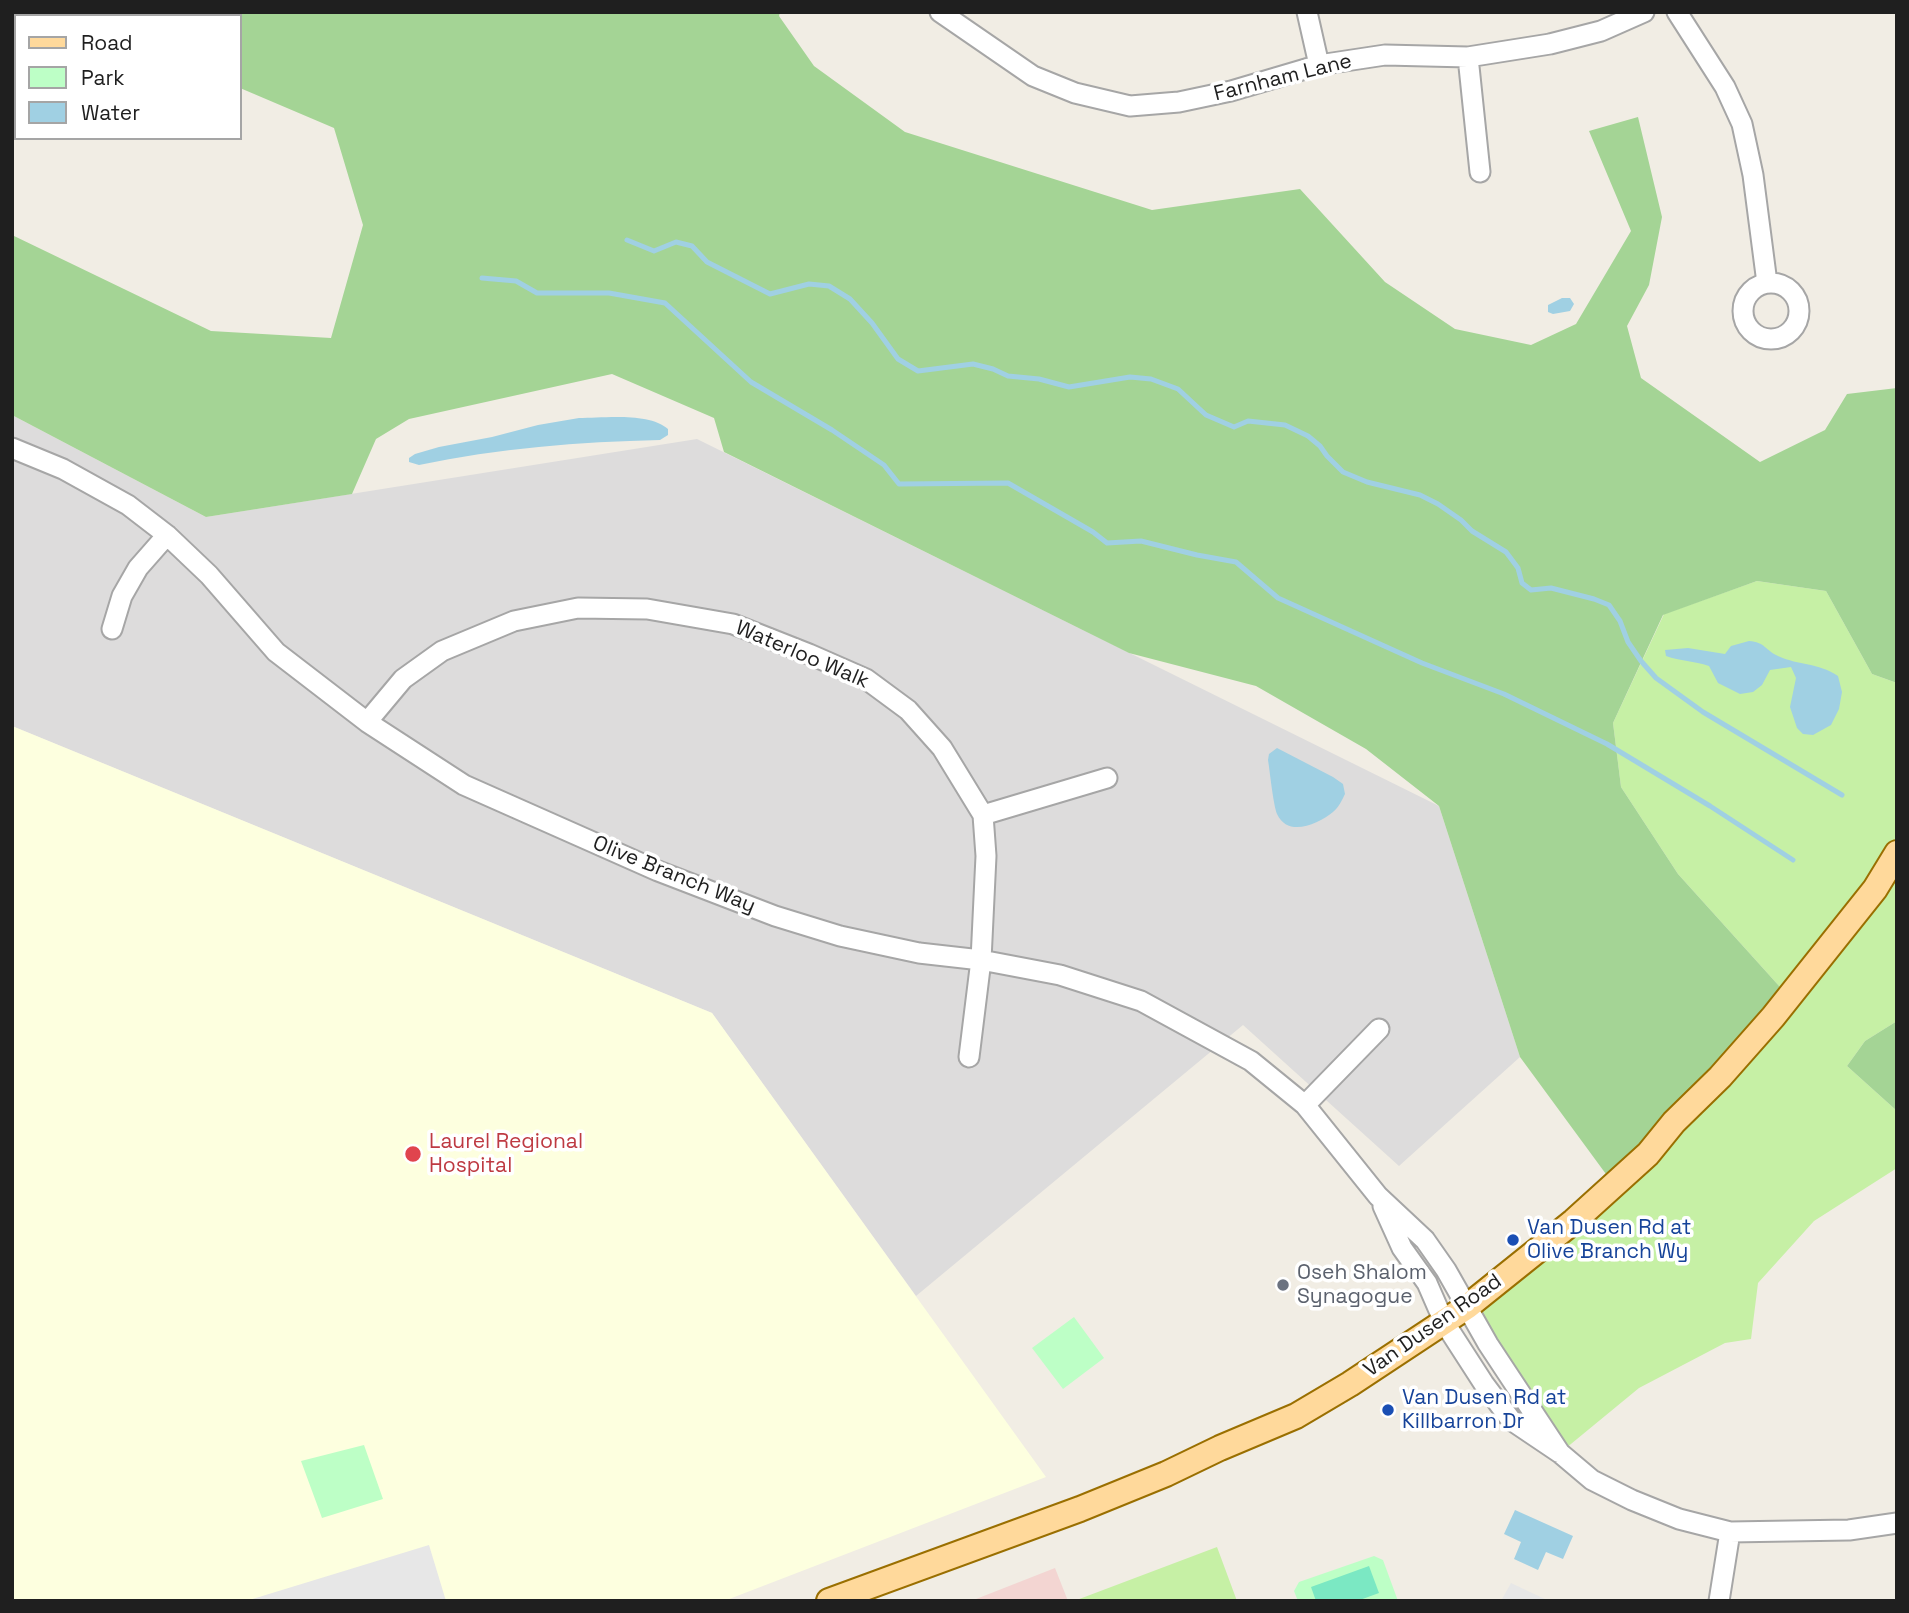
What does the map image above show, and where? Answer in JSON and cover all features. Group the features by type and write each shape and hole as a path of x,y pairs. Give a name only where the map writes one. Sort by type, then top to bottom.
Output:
{"main road":[{"name":"Van Dusen Road","path":"829,1601 1080,1509 1296,1416 1350,1384 1468,1306 1574,1221 1648,1154 1674,1122 1720,1077 1773,1017 1875,889 1897,853"}],"street":[{"name":"Farnham Lane","path":"940,12 1033,76 1075,93 1130,106 1179,102 1231,91 1319,65 1385,55 1468,57 1550,44 1601,31 1644,12"},
{"path":"1307,12 1319,65"},
{"path":"1678,12 1725,87 1742,124 1753,175 1768,283"},
{"path":"1468,57 1480,173"},
{"name":"Olive Branch Way","path":"12,448 63,469 128,505 167,535 209,575 276,652 368,722 464,785 658,870 775,916 841,936 919,953 982,960 1060,975 1141,1001 1251,1061 1305,1105 1378,1196 1424,1240 1447,1270 1488,1344 1559,1453"},
{"path":"112,629 122,596 138,568 167,535"},
{"name":"Waterloo Walk","path":"368,722 403,679 442,650 514,621 578,608 647,609 733,624 866,679 908,710 942,748 983,815 986,856 982,960 969,1057"},
{"path":"983,815 1107,778"},
{"path":"1305,1105 1379,1029"},
{"name":"Olive Branch Way","path":"1378,1196 1402,1248 1427,1283 1444,1322 1484,1384 1511,1420 1559,1453"},
{"path":"1559,1453 1592,1480 1632,1500 1679,1519 1730,1532 1849,1530 1897,1523"},
{"path":"1719,1601 1730,1532"}],"shaded area":[{"path":"12,415 206,517 697,439 1439,806 1520,1057 1399,1166 1243,1025 916,1296 712,1013 12,726"},
{"name":"Laurel Regional Hospital","path":"12,726 712,1013 1046,1477 724,1601 12,1601"},
{"path":"429,1545 446,1601 246,1601"},
{"path":"1055,1568 1068,1601 971,1601"},
{"path":"1511,1583 1549,1601 1501,1601"}],"green space":[{"path":"61,12 780,12 779,16 814,66 905,132 1152,210 1300,189 1385,282 1455,329 1531,345 1576,324 1631,231 1589,131 1638,117 1662,217 1649,285 1627,326 1641,378 1760,462 1825,430 1847,394 1897,388 1897,683 1872,674 1826,591 1757,581 1663,615 1613,723 1621,787 1678,874 1789,997 1614,1185 1520,1057 1439,806 1366,749 1256,686 1129,653 724,452 714,418 612,374 409,419 376,439 352,494 206,517 12,415 12,235 211,331 331,338 363,225 334,128 242,89 242,14"},
{"path":"1757,581 1826,591 1872,674 1897,683 1897,1021 1865,1041 1847,1066 1897,1111 1897,1168 1814,1221 1758,1283 1751,1339 1725,1343 1639,1388 1560,1453 1468,1306 1574,1221 1789,997 1678,874 1621,787 1613,723 1664,614"},
{"path":"1897,1021 1897,1111 1847,1066 1865,1041"},
{"path":"1074,1317 1104,1358 1063,1389 1032,1348"},
{"path":"364,1445 383,1499 322,1518 301,1461"},
{"path":"1217,1547 1237,1601 1074,1601"},
{"path":"1374,1556 1383,1560 1398,1601 1298,1601 1294,1591 1299,1582"},
{"path":"1369,1566 1379,1593 1357,1601 1316,1601 1311,1587"}],"water":[{"path":"1562,298 1570,298 1574,304 1570,311 1553,314 1548,312 1548,305"},
{"path":"625,417 649,420 668,429 668,435 660,440 539,447 419,465 409,462 409,458 415,454 439,447 579,418"},
{"path":"1749,641 1762,645 1778,656 1823,668 1838,676 1842,692 1839,709 1831,725 1813,735 1803,734 1797,728 1790,707 1796,678 1791,667 1770,670 1762,685 1753,692 1740,694 1718,683 1709,666 1666,656 1665,650 1688,648 1725,654 1731,646"},
{"path":"1277,748 1343,784 1345,794 1333,812 1319,821 1303,826 1296,827 1282,821 1277,814 1268,760 1269,754"},
{"path":"1515,1510 1573,1536 1563,1559 1546,1552 1538,1570 1514,1559 1521,1542 1504,1534"}],"waterway":[{"path":"627,240 654,251 676,242 692,246 707,262 770,294 809,284 829,286 850,299 872,323 898,359 918,371 973,364 1008,376 1039,379 1069,387 1130,377 1151,379 1178,389 1206,415 1234,427 1248,421 1285,425 1308,436 1343,472 1367,482 1420,495 1438,504 1472,531 1506,552 1518,568 1522,583 1531,590 1551,588 1609,605 1620,621 1628,642 1656,678 1703,712 1842,795"},
{"path":"482,278 516,281 537,293 609,293 665,303 751,382 832,430 884,465 899,484 1008,483 1093,532 1107,543 1141,541 1236,562 1278,598 1422,663 1504,694 1607,744 1793,860"}],"place":[{"name":"Laurel Regional Hospital","path":"413,1154"},
{"name":"Van Dusen Rd at Olive Branch Wy","path":"1513,1240"},
{"name":"Oseh Shalom Synagogue","path":"1283,1285"},
{"name":"Van Dusen Rd at Killbarron Dr","path":"1388,1410"}]}
